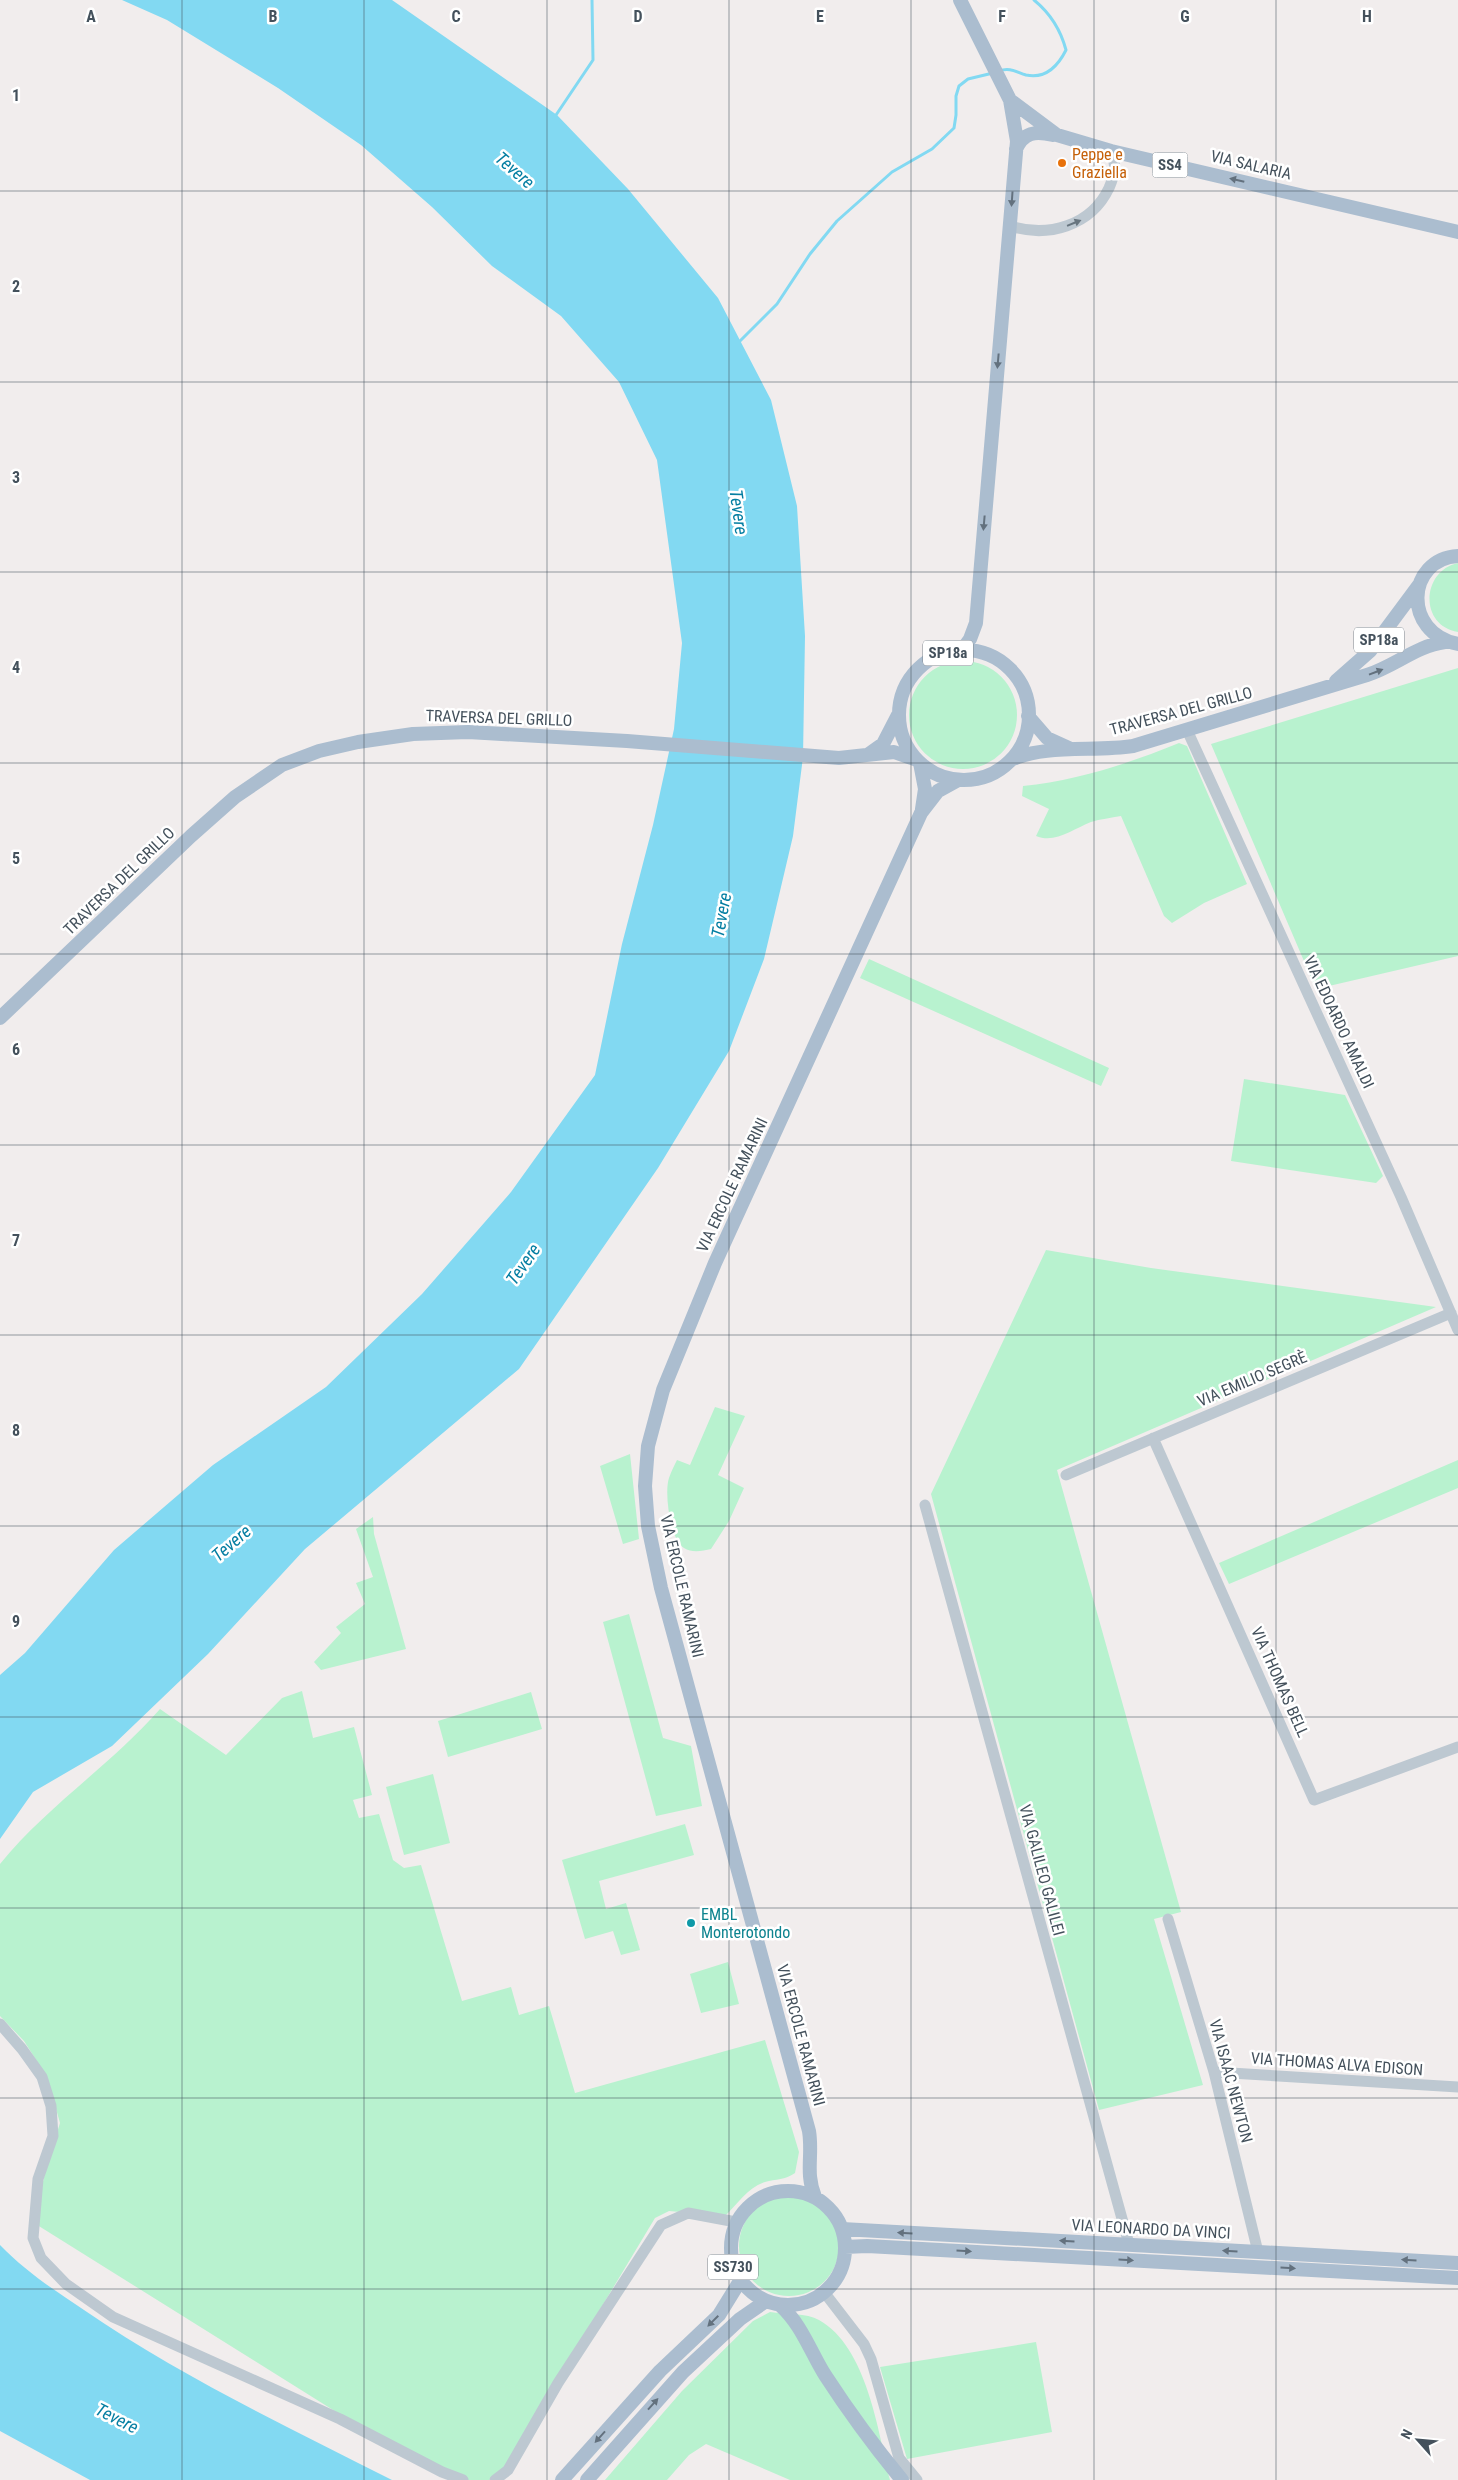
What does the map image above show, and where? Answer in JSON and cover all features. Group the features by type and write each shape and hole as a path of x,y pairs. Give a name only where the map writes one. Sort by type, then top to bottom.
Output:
{"main road":[{"name":"VIA SALARIA","path":"960,0 1009,96 1057,135 1111,151 1458,232"},
{"path":"962,650 970,639 976,623 1010,226 1016,132 1009,96"},
{"path":"1016,150 1021,139 1027,135 1038,132 1057,135"},
{"name":"TRAVERSA DEL GRILLO","path":"1329,686 1370,651 1427,572 1438,562 1458,556"},
{"path":"1419,585 1417,599 1422,619 1434,635 1452,643"},
{"name":"TRAVERSA DEL GRILLO","path":"1011,760 1036,752 1111,750 1133,746 1376,672 1418,649 1452,643"},
{"name":"TRAVERSA DEL GRILLO","path":"962,650 980,652 997,659 1011,671 1022,686 1027,703 1028,716 1025,736 1011,760 1000,769 980,778 958,780 937,775 910,753 902,735 898,715 902,696 910,678 924,663 942,654 962,650"},
{"path":"868,755 883,744 898,715"},
{"path":"1028,716 1047,738 1063,746 1078,750"},
{"name":"TRAVERSA DEL GRILLO","path":"0,1018 206,822 245,789 287,763 319,751 358,742 441,732 468,732 628,741 825,758 849,758 894,752 918,761"},
{"name":"VIA ERCOLE RAMARINI","path":"815,2197 808,2168 811,2146 809,2131 659,1578 648,1526 645,1463 662,1390 696,1308 921,812 925,789 918,761"},
{"name":"VIA ERCOLE RAMARINI","path":"921,812 938,791 958,780"},
{"path":"786,2190 801,2179 808,2168"},
{"name":"SS730","path":"786,2190 802,2192 815,2197 831,2211 842,2229 845,2247 843,2265 835,2281 824,2292 809,2301 795,2305 780,2305 766,2301 752,2293 740,2281 733,2267 730,2252 731,2236 736,2222 745,2209 757,2199 771,2193 786,2190"},
{"name":"VIA LEONARDO DA VINCI","path":"842,2229 1458,2263"},
{"name":"VIA LEONARDO DA VINCI","path":"845,2247 867,2246 1458,2278"},
{"name":"SS730","path":"566,2475 660,2371 715,2319 728,2303 740,2281"},
{"name":"SS730","path":"586,2480 683,2372 748,2312 766,2301"},
{"path":"809,2301 804,2321 809,2345"},
{"path":"780,2305 796,2323 824,2374 857,2424 902,2480"}],"street":[{"path":"1010,226 1026,230 1048,230 1070,225 1089,216 1102,202 1113,179 1116,164 1111,151"},
{"name":"VIA EDOARDO AMALDI","path":"1187,730 1393,1180 1458,1330"},
{"name":"VIA EMILIO SEGRÈ","path":"1066,1475 1450,1313"},
{"name":"VIA THOMAS BELL","path":"1153,1438 1314,1800 1458,1747"},
{"name":"VIA GALILEO GALILEI","path":"925,1505 1129,2244"},
{"name":"VIA ISAAC NEWTON","path":"1168,1918 1214,2072 1258,2252"},
{"path":"0,2024 22,2049 42,2078 51,2106 53,2136 38,2179 33,2238 41,2258 66,2284 113,2317 304,2405 340,2419 442,2472 463,2480"},
{"name":"VIA THOMAS ALVA EDISON","path":"1214,2072 1458,2088"},
{"path":"495,2480 508,2470 558,2383 660,2225 688,2213 736,2222"},
{"path":"824,2292 864,2344 871,2359 899,2458 917,2480"}],"green space":[{"path":"1458,563 1458,632 1445,628 1436,620 1431,610 1430,598 1431,587 1437,576 1446,568"},
{"path":"963,661 984,665 1001,677 1013,694 1017,715 1013,736 1001,753 984,765 963,769 942,765 925,753 913,736 909,715 913,694 925,677 942,665"},
{"path":"1458,668 1458,956 1316,989 1211,744"},
{"path":"1179,743 1187,746 1247,884 1204,903 1172,923 1164,916 1121,816 1091,822 1057,837 1043,838 1036,836 1049,809 1022,796 1023,786 1063,780 1102,770"},
{"path":"869,959 1109,1068 1101,1086 860,978"},
{"path":"1244,1079 1345,1095 1383,1176 1376,1183 1231,1161"},
{"path":"1046,1250 1151,1268 1436,1307 1057,1470 1181,1912 1154,1919 1203,2085 1099,2110 931,1494"},
{"path":"715,1407 745,1416 718,1475 744,1488 729,1521 711,1549 690,1551 679,1543 675,1536 669,1515 668,1485 677,1460 690,1465"},
{"path":"630,1454 639,1539 623,1544 600,1466"},
{"path":"1458,1460 1458,1488 1229,1584 1219,1563"},
{"path":"373,1517 374,1534 406,1649 321,1670 314,1662 341,1633 336,1627 365,1604 356,1583 373,1577 356,1529"},
{"path":"629,1614 663,1738 691,1746 702,1806 656,1816 603,1622"},
{"path":"302,1691 313,1738 354,1727 372,1795 353,1800 359,1818 379,1814 393,1860 404,1868 421,1865 462,2001 511,1987 519,2015 549,2006 575,2093 765,2040 799,2152 795,2173 784,2178 765,2182 753,2188 725,2216 669,2211 655,2218 506,2466 489,2480 456,2480 365,2430 34,2223 46,2168 60,2123 47,2077 24,2041 0,2016 0,1864 38,1823 121,1749 160,1709 226,1755 282,1698"},
{"path":"531,1692 542,1729 448,1757 438,1721"},
{"path":"433,1774 450,1843 404,1855 386,1787"},
{"path":"685,1824 694,1855 599,1881 606,1909 626,1903 640,1950 621,1955 613,1931 585,1939 562,1860"},
{"path":"728,1962 739,2004 701,2013 690,1974"},
{"path":"789,2196 808,2199 825,2210 836,2227 839,2246 836,2265 825,2282 808,2293 789,2296 770,2293 753,2282 742,2265 739,2246 742,2227 753,2210 770,2199"},
{"path":"770,2312 802,2315 819,2320 835,2333 849,2350 868,2392 890,2480 790,2480 706,2444 689,2455 667,2480 605,2480 682,2391 753,2321"},
{"path":"1036,2342 1052,2432 907,2459 880,2367"}],"water":[{"name":"Tevere","path":"122,0 392,0 557,115 628,189 718,298 771,400 797,506 805,636 803,757 793,836 764,959 729,1051 658,1168 519,1369 305,1549 208,1654 112,1746 33,1792 0,1839 0,1675 25,1653 114,1550 213,1465 326,1387 422,1294 511,1192 595,1075 622,944 653,825 674,729 682,643 657,460 619,382 561,316 492,266 432,207 361,145 278,88 167,20"},
{"name":"Tevere","path":"0,2245 19,2263 51,2288 158,2357 235,2400 392,2480 90,2480 0,2431"}],"waterway":[{"path":"554,118 593,60 592,0"},
{"path":"999,71 1010,70 1026,75 1039,75 1055,66 1066,50 1054,23 1034,0"},
{"path":"739,342 777,304 810,254 837,221 892,172 932,149 954,128 956,96 959,86 968,79 993,73"}],"place":[{"name":"Peppe e Graziella","path":"1062,163"},
{"name":"EMBL Monterotondo","path":"691,1923"}]}
